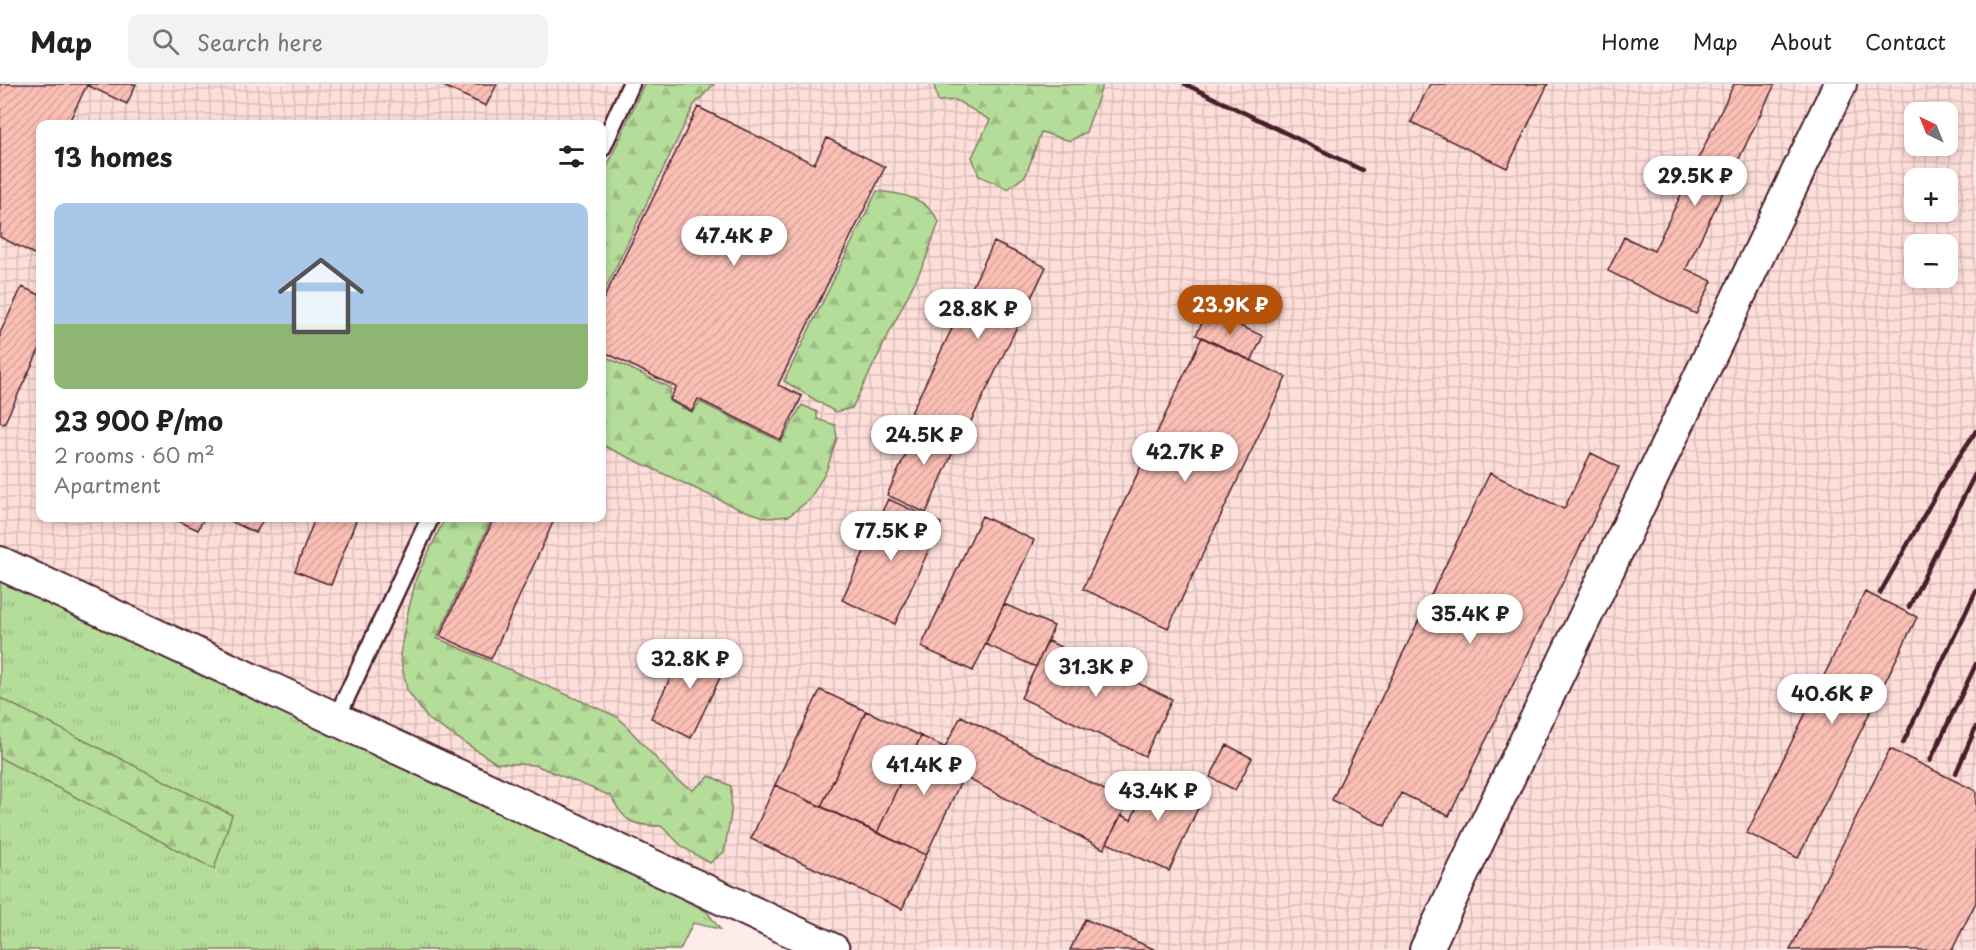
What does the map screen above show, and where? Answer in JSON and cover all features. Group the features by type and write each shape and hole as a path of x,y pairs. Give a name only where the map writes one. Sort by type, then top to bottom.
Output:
{"street":[{"path":"1426,950 1840,84"},
{"path":"0,563 816,946"}],"lane":[{"path":"606,139 631,84"},
{"path":"336,719 427,522"}],"shaded area":[{"path":"0,84 1976,84 1976,950 812,950 0,572"}],"green space":[{"path":"644,84 714,84 694,105 606,288 606,169"},
{"path":"934,84 1103,84 1086,132 1070,141 1041,132 1026,175 1008,189 979,176 972,157 990,120 956,100 938,101"},
{"path":"877,191 913,198 921,202 928,207 939,222 925,261 852,408 835,412 784,381"},
{"path":"606,357 671,388 669,401 692,412 700,402 781,442 802,405 817,412 817,419 835,425 837,438 827,469 810,499 789,516 768,518 739,509 606,447"},
{"path":"443,522 490,522 437,638 618,717 676,780 693,790 710,776 731,786 731,814 724,852 710,863 684,848 661,826 643,825 630,821 620,812 611,796 535,765 496,763 428,719 407,690 400,655 417,576"},
{"path":"0,579 675,891 708,913 720,929 693,923 680,950 0,950"},
{"path":"0,698 232,815 214,869 0,758"}],"building":[{"path":"0,84 136,84 127,104 87,85 70,120 36,120 36,255 0,237"},
{"path":"439,84 497,84 486,106"},
{"path":"1430,84 1548,84 1507,168 1411,122"},
{"path":"1734,84 1775,84 1686,269 1712,281 1696,314 1608,271 1624,237 1654,251"},
{"path":"698,107 814,164 827,138 885,167 778,385 802,396 781,440 698,399 692,411 670,400 676,387 606,353 606,294"},
{"path":"994,242 1046,267 963,438 911,413"},
{"path":"22,287 36,293 36,356 4,424 0,422 0,333"},
{"path":"1208,311 1263,336 1251,361 1196,335"},
{"path":"1202,337 1286,377 1168,628 1083,589"},
{"path":"922,419 960,436 926,513 887,495"},
{"path":"1591,453 1619,467 1449,816 1401,793 1385,826 1332,800 1490,473 1564,509"},
{"path":"888,499 941,523 895,624 842,600"},
{"path":"982,516 1034,540 973,671 921,647"},
{"path":"181,522 202,522 198,530"},
{"path":"232,522 262,522 256,533"},
{"path":"313,522 355,522 331,585 295,571"},
{"path":"492,522 553,522 491,659 440,636"},
{"path":"1865,592 1917,617 1798,858 1747,833"},
{"path":"1004,604 1054,626 1036,667 985,644"},
{"path":"688,641 728,661 691,738 651,718"},
{"path":"1048,641 1172,699 1145,756 1021,698"},
{"path":"820,690 866,711 821,807 775,785"},
{"path":"866,711 921,736 877,833 821,807"},
{"path":"961,716 1128,802 1104,849 937,763"},
{"path":"921,736 971,760 926,855 877,833"},
{"path":"1227,745 1252,758 1235,790 1210,777"},
{"path":"1890,749 1976,791 1976,902 1952,950 1790,950"},
{"path":"1153,771 1204,795 1169,871 1107,843 1121,815 1131,820"},
{"path":"775,785 926,855 902,909 751,839"},
{"path":"1085,919 1156,950 1070,950"}],"railway":[{"path":"1185,84 1362,170"},
{"path":"1880,593 1948,473 1976,431"},
{"path":"1909,607 1976,472"},
{"path":"1903,743 1976,591"},
{"path":"1930,761 1976,664"},
{"path":"1956,773 1976,727"}]}
